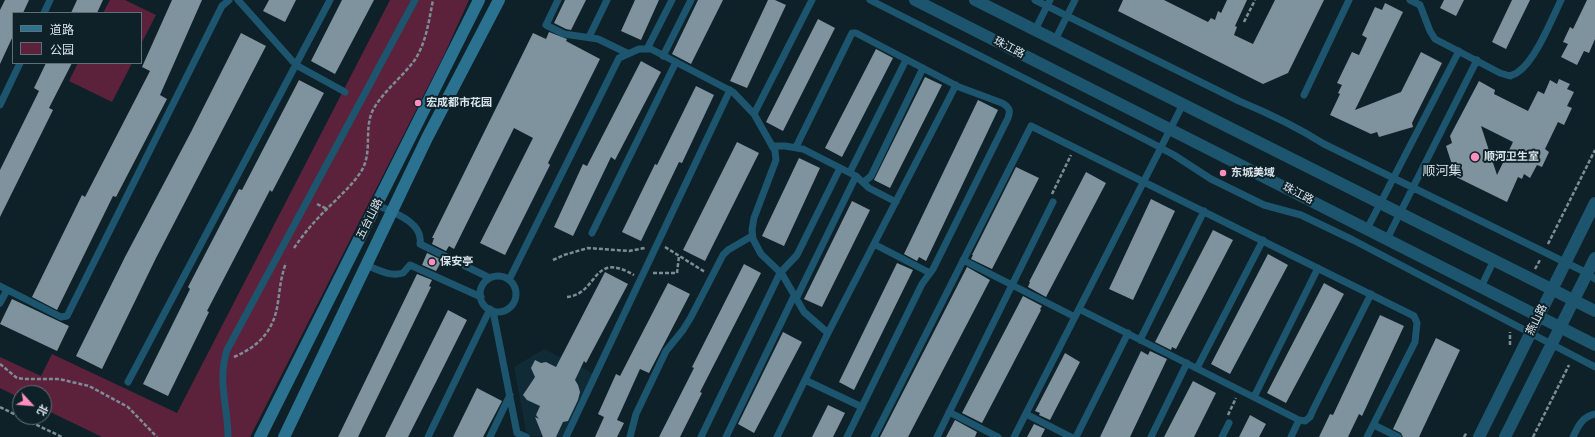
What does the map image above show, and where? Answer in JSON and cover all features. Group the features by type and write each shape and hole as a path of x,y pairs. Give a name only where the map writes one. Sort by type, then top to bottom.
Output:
{"main road":[{"name":"五台山路","path":"260,437 479,0"},
{"name":"五台山路","path":"284,437 427,138 499,0"}],"street":[{"name":"珠江路","path":"915,0 1595,345"},
{"path":"976,0 1595,311"},
{"name":"燕山路","path":"1479,437 1595,204"},
{"path":"1506,437 1574,300 1591,276 1595,258"}],"lane":[{"path":"44,12 50,0"},
{"path":"0,303 3,288 61,317 67,316 222,6 229,0"},
{"path":"238,0 296,65 345,92"},
{"path":"128,382 330,0"},
{"path":"228,437 222,374 227,350 415,0"},
{"path":"558,0 546,25 564,34 598,39 627,53"},
{"path":"589,37 607,0"},
{"path":"648,49 672,0"},
{"path":"663,56 691,0"},
{"path":"754,114 812,0"},
{"path":"870,0 1161,148 1211,179 1264,205 1301,215 1346,236 1595,367"},
{"path":"1035,0 1048,3 1067,16 1238,101 1258,109 1304,132 1324,144 1591,276"},
{"path":"1055,40 1075,0"},
{"path":"1304,95 1349,0"},
{"path":"1410,0 1422,2 1430,31 1434,39 1510,76 1519,72 1541,42 1561,0"},
{"path":"1035,30 1048,3"},
{"path":"796,147 852,33 856,33 956,85 1002,103 1007,106 1010,114 930,272 922,284 847,437"},
{"path":"509,280 619,58 627,53 639,49 648,49 730,90 754,114 775,151 776,160 754,218 752,239 761,254 780,273 804,312 828,333"},
{"path":"1366,229 1459,51"},
{"path":"726,437 795,298 906,60"},
{"path":"1387,239 1477,60"},
{"path":"592,233 676,62"},
{"path":"0,104 20,64"},
{"path":"864,182 870,176 923,68"},
{"path":"777,437 828,333 956,85"},
{"path":"566,437 730,90"},
{"path":"1014,437 1183,104"},
{"path":"874,437 1031,126 1414,316 1417,323 1415,342 1368,437"},
{"path":"772,146 796,147 853,174 870,188 896,202"},
{"path":"701,437 780,273 797,255 840,168"},
{"path":"937,437 1053,202"},
{"path":"377,205 413,225 420,235 420,244 490,278"},
{"path":"1140,340 1204,211"},
{"path":"630,437 636,414 666,351 683,330 723,255 728,250 752,236"},
{"path":"1197,368 1263,240"},
{"path":"874,244 930,272"},
{"path":"963,260 1075,317"},
{"path":"1481,287 1494,260"},
{"path":"366,265 382,272 394,275 403,274 410,265 481,297"},
{"path":"1254,397 1318,268"},
{"path":"499,276 509,280 515,290 514,302 505,310 492,310 484,305 481,297 481,288 484,283 490,278 499,276"},
{"path":"1079,309 1299,420 1304,421 1310,417 1371,294"},
{"path":"492,310 517,433 526,437"},
{"path":"428,437 492,310"},
{"path":"1076,437 1128,333"},
{"path":"1151,437 1187,363"},
{"path":"805,380 862,407"},
{"path":"490,437 510,395"},
{"path":"949,412 998,437"},
{"path":"1026,414 1072,437"},
{"path":"1573,437 1581,421 1590,415 1595,414"},
{"path":"1291,437 1299,420"},
{"path":"1222,437 1229,423"},
{"path":"1374,424 1398,437"}],"path":[{"path":"294,249 315,221 348,189 362,169 367,155 369,124 372,113 381,99 415,59 424,39 433,0"},
{"path":"1244,22 1255,0"},
{"path":"1053,202 1050,198 1075,148"},
{"path":"1531,278 1595,150"},
{"path":"552,260 564,254 588,248 629,251 656,245 679,256 712,276"},
{"path":"567,297 577,295 583,291 597,274 611,267 618,267 643,276 678,272 679,256"},
{"path":"224,361 247,351 260,342 267,333 274,318 278,304 281,276 287,261"},
{"path":"1509,321 1511,342 1509,347"},
{"path":"1532,437 1574,356"},
{"path":"0,364 17,378 59,379 89,386 128,407 157,437"},
{"path":"1229,423 1226,418 1240,390"},
{"path":"0,408 12,413"},
{"path":"37,425 62,437"},
{"path":"1464,437 1468,430"}],"shaded area":[{"path":"544,349 592,373 562,437 527,436 514,367"}],"green space":[{"path":"110,0 125,0 156,15 142,42 142,12 104,12"},
{"path":"390,0 469,0 444,55 250,437 102,437 52,413 52,385 12,385 12,394 0,388 0,357 41,376 52,354 177,413"},
{"path":"78,64 131,64 112,102 69,81"}],"building":[{"path":"5,0 29,0 23,12 12,12 12,38 0,64 0,10"},
{"path":"77,0 103,0 97,12 71,12"},
{"path":"172,0 202,0 160,95 167,99 116,197 113,196 57,310 32,297 82,195 85,197 150,71 142,67"},
{"path":"269,0 296,0 285,22 263,11"},
{"path":"342,0 374,0 335,74 311,61"},
{"path":"565,0 586,0 571,30 554,23"},
{"path":"635,0 659,0 641,40 621,31"},
{"path":"698,0 723,0 691,64 672,54"},
{"path":"768,0 775,0 786,5 747,88 730,81"},
{"path":"1123,0 1164,0 1208,22 1211,18 1215,20 1218,11 1221,13 1227,0 1247,0 1235,26 1237,27 1234,35 1253,44 1275,0 1324,0 1288,73 1263,84 1118,11"},
{"path":"1444,0 1464,0 1456,16 1440,8"},
{"path":"1512,0 1530,0 1506,49 1492,42"},
{"path":"1587,0 1595,0 1595,39 1589,53 1584,51 1577,65 1561,57 1568,44 1563,42 1570,27 1573,29"},
{"path":"1385,3 1403,12 1355,110 1401,92 1421,52 1442,63 1412,123 1413,127 1379,137 1377,132 1371,134 1330,115 1340,94 1338,93 1342,85 1337,83 1352,52 1359,55 1367,38 1362,35 1375,7 1382,10"},
{"path":"818,19 835,28 783,131 766,122"},
{"path":"549,32 567,39 566,41 600,59 548,163 550,165 505,255 480,243 533,138 514,128 454,249 449,246 446,251 432,244 434,238 432,238 533,33 546,39"},
{"path":"241,33 266,46 156,258 102,369 76,356 125,257"},
{"path":"876,49 893,58 842,157 825,148"},
{"path":"641,61 661,72 615,160 611,157 573,236 554,227 583,164 587,166"},
{"path":"46,64 71,64 49,108 53,110 0,217 0,170 39,91 34,88"},
{"path":"925,77 942,85 890,188 874,180"},
{"path":"1559,79 1570,84 1567,89 1574,92 1567,106 1572,108 1564,125 1558,122 1545,149 1549,152 1542,167 1537,165 1530,178 1524,174 1522,179 1518,177 1507,202 1456,177 1446,146 1452,143 1450,136 1479,81 1495,90 1494,94 1528,111 1538,91 1544,94 1550,80 1557,84","holes":["1481,126 1513,142 1497,175"]},
{"path":"299,80 324,93 272,192 270,190 207,311 209,312 168,396 143,384 190,289 188,287 239,189 242,190"},
{"path":"696,86 714,95 682,163 679,162 641,241 622,232 655,164 657,165"},
{"path":"978,100 998,110 926,261 919,257 917,261 904,254"},
{"path":"737,142 759,153 705,261 683,250"},
{"path":"799,158 820,168 784,246 762,236"},
{"path":"1016,167 1039,178 992,269 971,259"},
{"path":"1086,172 1106,183 1046,297 1028,287 1029,282"},
{"path":"1151,199 1175,211 1133,300 1109,289"},
{"path":"852,201 870,210 822,307 804,299"},
{"path":"1213,230 1233,240 1176,349 1172,347 1171,350 1155,342"},
{"name":"保安亭","path":"427,253 442,260 436,271 422,265"},
{"path":"1268,254 1288,265 1230,374 1211,364"},
{"path":"897,263 913,270 854,390 839,382"},
{"path":"744,264 761,273 700,392 702,393 680,437 659,437 694,368 692,367"},
{"path":"967,267 990,280 908,437 880,437"},
{"path":"605,272 628,284 586,363 584,361 575,380 580,392 578,400 568,421 563,422 556,437 543,437 535,417 539,419 536,415 540,406 527,400 523,395 535,377 531,368 535,360 541,363 546,362 556,367"},
{"path":"417,274 432,280 429,286 431,287 358,437 338,437"},
{"path":"668,283 690,294 649,373 640,369 617,420 624,423 617,437 595,437 604,417 598,414 616,374 620,376"},
{"path":"1324,283 1344,294 1286,403 1267,393"},
{"path":"1023,296 1042,306 1040,309 1041,310 982,423 962,413"},
{"path":"12,299 69,326 57,351 0,324"},
{"path":"448,310 467,320 408,437 385,437"},
{"path":"1380,315 1404,326 1362,416 1359,414 1348,437 1319,437 1330,414 1333,415"},
{"path":"783,332 802,342 754,433 738,424"},
{"path":"1436,338 1460,350 1419,437 1403,437 1401,433 1393,429"},
{"path":"1141,351 1148,355 1150,351 1167,359 1130,437 1100,437"},
{"path":"1065,353 1080,362 1050,420 1039,415 1040,413 1035,411"},
{"path":"1193,381 1216,393 1194,437 1164,437"},
{"path":"477,388 502,401 483,437 453,437"},
{"path":"828,405 845,413 833,437 812,437"},
{"path":"1250,415 1266,424 1259,437 1239,437"},
{"path":"955,420 977,432 975,437 946,437"},
{"path":"1034,424 1045,429 1041,437 1027,437"}],"place":[{"name":"宏成都市花园","path":"418,103"},
{"name":"顺河卫生室","path":"1475,157"},
{"name":"东城美域","path":"1223,173"},
{"name":"保安亭","path":"432,262"}],"district":[{"name":"顺河集","path":"1442,172"}]}
